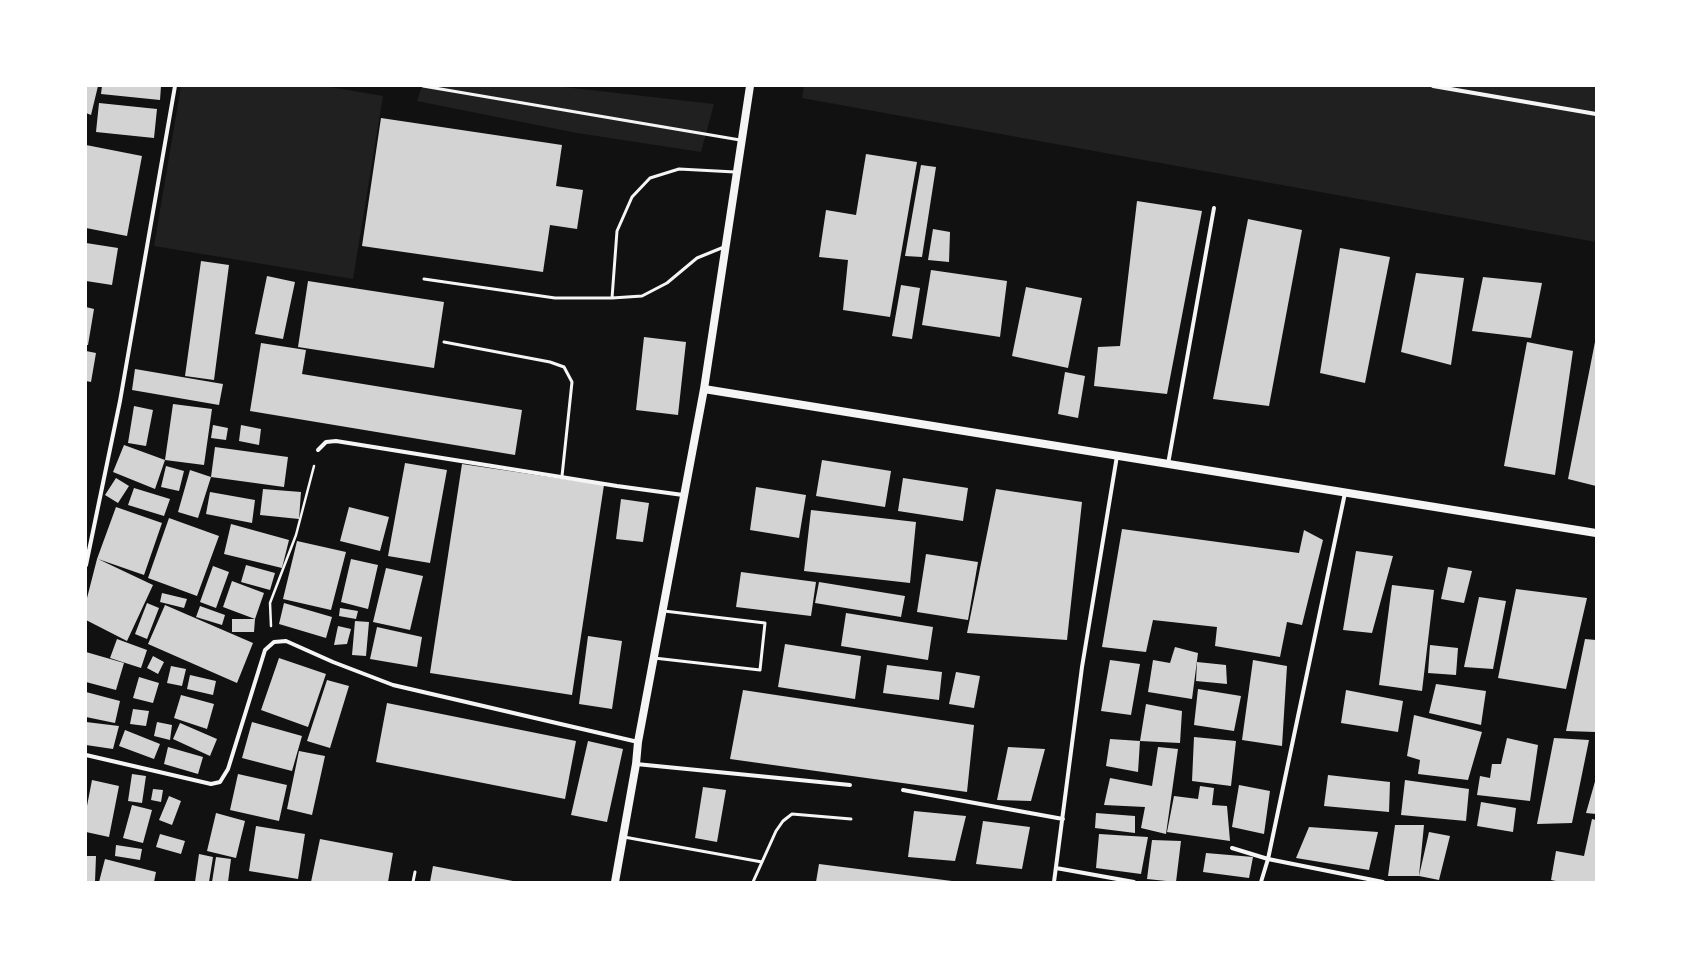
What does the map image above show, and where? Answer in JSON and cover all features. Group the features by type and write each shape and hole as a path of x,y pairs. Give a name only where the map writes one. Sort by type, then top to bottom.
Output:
{"main road":[{"path":"615,882 624,837 636,764 638,742 653,658 704,389 750,86"},
{"path":"704,389 1596,533"}],"street":[{"path":"86,565 120,401 175,86"},
{"path":"1433,86 1596,114"},
{"path":"1168,464 1214,208"},
{"path":"318,450 326,442 336,441 683,495"},
{"path":"1054,882 1082,667 1117,456"},
{"path":"1261,882 1268,859 1345,492"},
{"path":"86,756 211,784 220,782 228,769 265,650 274,642 286,641 333,662 393,685 638,742"},
{"path":"636,764 850,785"},
{"path":"903,790 1063,818"},
{"path":"1232,848 1268,859 1383,882"},
{"path":"1056,868 1134,882"}],"lane":[{"path":"423,86 742,140"},
{"path":"612,298 617,231 632,197 650,178 679,169 737,172"},
{"path":"424,279 555,298 612,298 642,296 667,283 697,258 726,247"},
{"path":"444,342 550,362 564,367 572,382 562,476"},
{"path":"653,658 760,670 765,623 662,611"},
{"path":"753,882 776,831 784,820 792,814 851,820"},
{"path":"624,837 762,862"},
{"path":"413,882 415,872"}],"path":[{"path":"274,642 270,618 270,603 296,535 318,450"}],"shaded area":[{"path":"181,86 324,86 383,96 353,279 154,246"},
{"path":"422,86 555,86 714,104 701,152 577,133 417,101"},
{"path":"804,86 1596,86 1596,242 802,98"}],"building":[{"path":"86,86 98,86 91,115 86,113"},
{"path":"102,86 161,86 160,100 101,94"},
{"path":"99,103 157,109 154,138 96,132"},
{"path":"381,118 562,145 556,186 583,190 577,229 550,225 543,272 362,246"},
{"path":"86,145 142,156 127,236 86,228"},
{"path":"866,154 917,162 890,317 843,310 848,260 819,257 826,210 856,215"},
{"path":"921,165 936,167 922,257 905,256"},
{"path":"1137,201 1202,211 1167,394 1094,386 1098,347 1120,346"},
{"path":"1248,219 1302,230 1269,406 1213,399"},
{"path":"933,229 950,232 949,262 928,260"},
{"path":"86,243 118,248 112,285 86,281"},
{"path":"1340,248 1390,257 1365,383 1320,373"},
{"path":"201,261 229,265 214,380 185,376"},
{"path":"931,270 1007,281 1000,337 922,325"},
{"path":"1416,273 1464,278 1451,365 1401,352"},
{"path":"267,276 295,282 283,339 255,334"},
{"path":"1483,277 1542,283 1531,338 1472,331"},
{"path":"308,281 444,302 434,368 298,347"},
{"path":"901,285 920,288 912,339 892,336"},
{"path":"1026,287 1082,298 1068,368 1012,356"},
{"path":"86,307 94,309 88,345 86,345"},
{"path":"644,337 686,342 678,415 636,410"},
{"path":"1527,342 1573,351 1555,475 1504,466"},
{"path":"1596,342 1596,486 1568,479"},
{"path":"261,343 306,350 302,374 522,410 515,455 250,411"},
{"path":"86,351 96,353 91,382 86,381"},
{"path":"135,369 223,384 219,405 132,390"},
{"path":"1065,372 1085,376 1078,418 1058,414"},
{"path":"173,404 212,409 204,465 165,460"},
{"path":"134,406 153,410 146,446 128,443"},
{"path":"213,425 228,428 226,440 211,438"},
{"path":"241,425 261,429 259,445 239,441"},
{"path":"124,445 165,460 155,489 113,472"},
{"path":"215,447 288,457 284,487 211,477"},
{"path":"822,460 891,471 885,507 816,496"},
{"path":"405,463 447,470 430,563 388,556"},
{"path":"462,464 604,485 572,695 430,673"},
{"path":"166,466 184,471 179,491 161,487"},
{"path":"190,470 211,477 198,518 178,512"},
{"path":"116,478 129,486 118,503 105,495"},
{"path":"903,478 968,488 963,521 898,511"},
{"path":"756,487 806,495 799,538 750,530"},
{"path":"134,488 170,499 164,516 128,505"},
{"path":"263,489 301,492 299,519 260,515"},
{"path":"996,489 1082,502 1067,640 967,633"},
{"path":"210,492 255,500 252,523 206,514"},
{"path":"621,499 649,503 643,542 616,539"},
{"path":"116,507 162,523 144,575 98,559 153,585 127,641 86,620 86,602 97,559"},
{"path":"349,507 389,517 380,551 340,541"},
{"path":"811,510 916,522 910,583 804,571"},
{"path":"169,518 219,536 197,596 148,578"},
{"path":"231,524 289,540 282,568 224,554"},
{"path":"1122,529 1299,553 1304,530 1323,540 1302,625 1287,622 1280,657 1215,646 1217,627 1153,620 1146,652 1102,647"},
{"path":"297,541 346,552 331,610 283,599"},
{"path":"1356,551 1393,556 1372,633 1343,630"},
{"path":"926,554 978,562 968,620 917,612"},
{"path":"351,559 378,565 368,609 341,602"},
{"path":"246,565 275,573 270,590 241,582"},
{"path":"213,566 229,572 216,608 200,602"},
{"path":"1448,567 1472,571 1464,603 1441,599"},
{"path":"386,568 423,576 410,630 373,622"},
{"path":"741,572 816,582 811,616 736,607"},
{"path":"232,581 264,593 255,619 223,607"},
{"path":"819,582 905,596 901,617 815,603"},
{"path":"1392,585 1434,590 1422,691 1379,685"},
{"path":"1516,589 1587,598 1566,689 1498,678"},
{"path":"162,593 187,599 184,608 160,602"},
{"path":"1479,597 1506,601 1493,669 1464,667"},
{"path":"147,603 159,608 147,639 135,634"},
{"path":"284,603 332,617 326,638 279,624"},
{"path":"165,605 253,643 237,683 148,644"},
{"path":"200,606 225,615 222,625 196,617"},
{"path":"340,608 358,611 356,619 339,616"},
{"path":"846,613 933,627 928,660 841,646"},
{"path":"232,619 255,619 254,632 232,632"},
{"path":"355,621 369,622 366,656 352,655"},
{"path":"338,626 351,629 347,644 334,645"},
{"path":"377,627 422,637 417,667 370,659"},
{"path":"588,636 622,641 612,709 579,704"},
{"path":"117,639 147,650 141,668 110,658"},
{"path":"1585,639 1596,640 1596,732 1566,731"},
{"path":"785,644 861,656 855,699 778,687"},
{"path":"1430,645 1458,648 1456,675 1428,673"},
{"path":"1175,647 1198,653 1192,699 1148,692 1153,660 1170,663"},
{"path":"86,652 124,663 116,690 86,682"},
{"path":"153,656 164,662 158,674 147,668"},
{"path":"279,658 326,674 308,727 261,710"},
{"path":"1110,660 1140,664 1131,715 1101,711"},
{"path":"1253,660 1287,666 1282,746 1242,740"},
{"path":"1197,662 1226,665 1227,684 1196,681"},
{"path":"887,665 942,672 939,700 883,693"},
{"path":"171,666 186,669 182,686 167,683"},
{"path":"956,672 980,676 974,708 949,704"},
{"path":"190,675 216,681 213,695 187,689"},
{"path":"139,677 159,683 153,703 133,698"},
{"path":"327,680 349,686 330,748 307,741"},
{"path":"1436,684 1486,691 1481,725 1429,713"},
{"path":"1198,689 1241,696 1234,731 1194,725"},
{"path":"743,690 974,725 967,792 730,759"},
{"path":"1346,690 1403,701 1398,732 1341,723"},
{"path":"86,692 120,701 115,723 86,717"},
{"path":"181,695 214,704 207,729 174,718"},
{"path":"387,703 576,741 565,799 376,762"},
{"path":"1146,704 1182,711 1180,743 1140,741"},
{"path":"133,709 149,711 146,726 130,724"},
{"path":"1414,715 1482,732 1468,780 1418,774 1420,760 1407,756"},
{"path":"86,722 119,726 113,749 86,745"},
{"path":"157,722 172,725 170,740 154,736"},
{"path":"252,722 302,736 292,771 242,758"},
{"path":"180,723 217,739 210,756 173,739"},
{"path":"125,730 160,744 154,759 119,746"},
{"path":"1194,737 1236,741 1231,786 1192,781"},
{"path":"1507,738 1538,745 1530,801 1477,795 1480,776 1490,778 1492,764 1501,764"},
{"path":"1554,738 1589,740 1572,823 1537,824"},
{"path":"1110,739 1140,741 1138,772 1106,766"},
{"path":"588,741 623,749 607,822 571,815"},
{"path":"168,747 203,757 198,774 164,764"},
{"path":"1008,747 1045,749 1031,801 997,800"},
{"path":"1158,747 1178,749 1166,834 1141,828 1145,807 1104,805 1110,778 1152,786"},
{"path":"299,751 325,756 312,815 287,809"},
{"path":"132,774 146,776 142,803 128,801"},
{"path":"238,774 287,785 279,821 230,810"},
{"path":"1328,775 1390,782 1389,812 1324,806"},
{"path":"1596,778 1596,814 1586,813"},
{"path":"92,780 119,786 109,837 86,832 86,811"},
{"path":"1405,780 1469,789 1466,821 1401,815"},
{"path":"1239,785 1270,791 1264,834 1232,827"},
{"path":"1200,786 1214,788 1212,805 1227,806 1230,841 1167,832 1174,796 1198,799"},
{"path":"703,787 726,790 717,842 695,838"},
{"path":"153,789 163,790 161,802 151,800"},
{"path":"169,796 181,801 172,825 159,820"},
{"path":"1481,802 1516,808 1513,832 1477,826"},
{"path":"132,805 152,810 143,843 123,838"},
{"path":"914,811 966,816 955,861 908,857"},
{"path":"216,813 245,821 236,858 207,851"},
{"path":"1096,813 1135,816 1135,833 1095,828"},
{"path":"1592,819 1596,820 1596,882 1561,882 1551,880 1556,851 1584,856"},
{"path":"983,821 1030,827 1022,869 976,864"},
{"path":"1395,825 1424,825 1419,876 1388,876"},
{"path":"256,826 305,834 298,879 249,871"},
{"path":"1309,827 1378,832 1369,870 1296,858"},
{"path":"1429,832 1450,836 1439,880 1419,876"},
{"path":"160,834 185,841 181,854 156,847"},
{"path":"1099,834 1148,837 1141,874 1096,868"},
{"path":"320,839 393,853 388,882 311,882"},
{"path":"1152,840 1181,841 1176,882 1147,879"},
{"path":"116,845 142,849 140,860 115,856"},
{"path":"1206,853 1253,857 1249,878 1203,872"},
{"path":"199,854 213,857 209,882 195,882"},
{"path":"86,856 96,856 95,882 86,882"},
{"path":"216,857 231,859 228,882 212,882"},
{"path":"105,859 156,872 154,882 99,882"},
{"path":"819,864 952,881 952,882 816,882"},
{"path":"433,866 513,881 513,882 430,882"}]}
